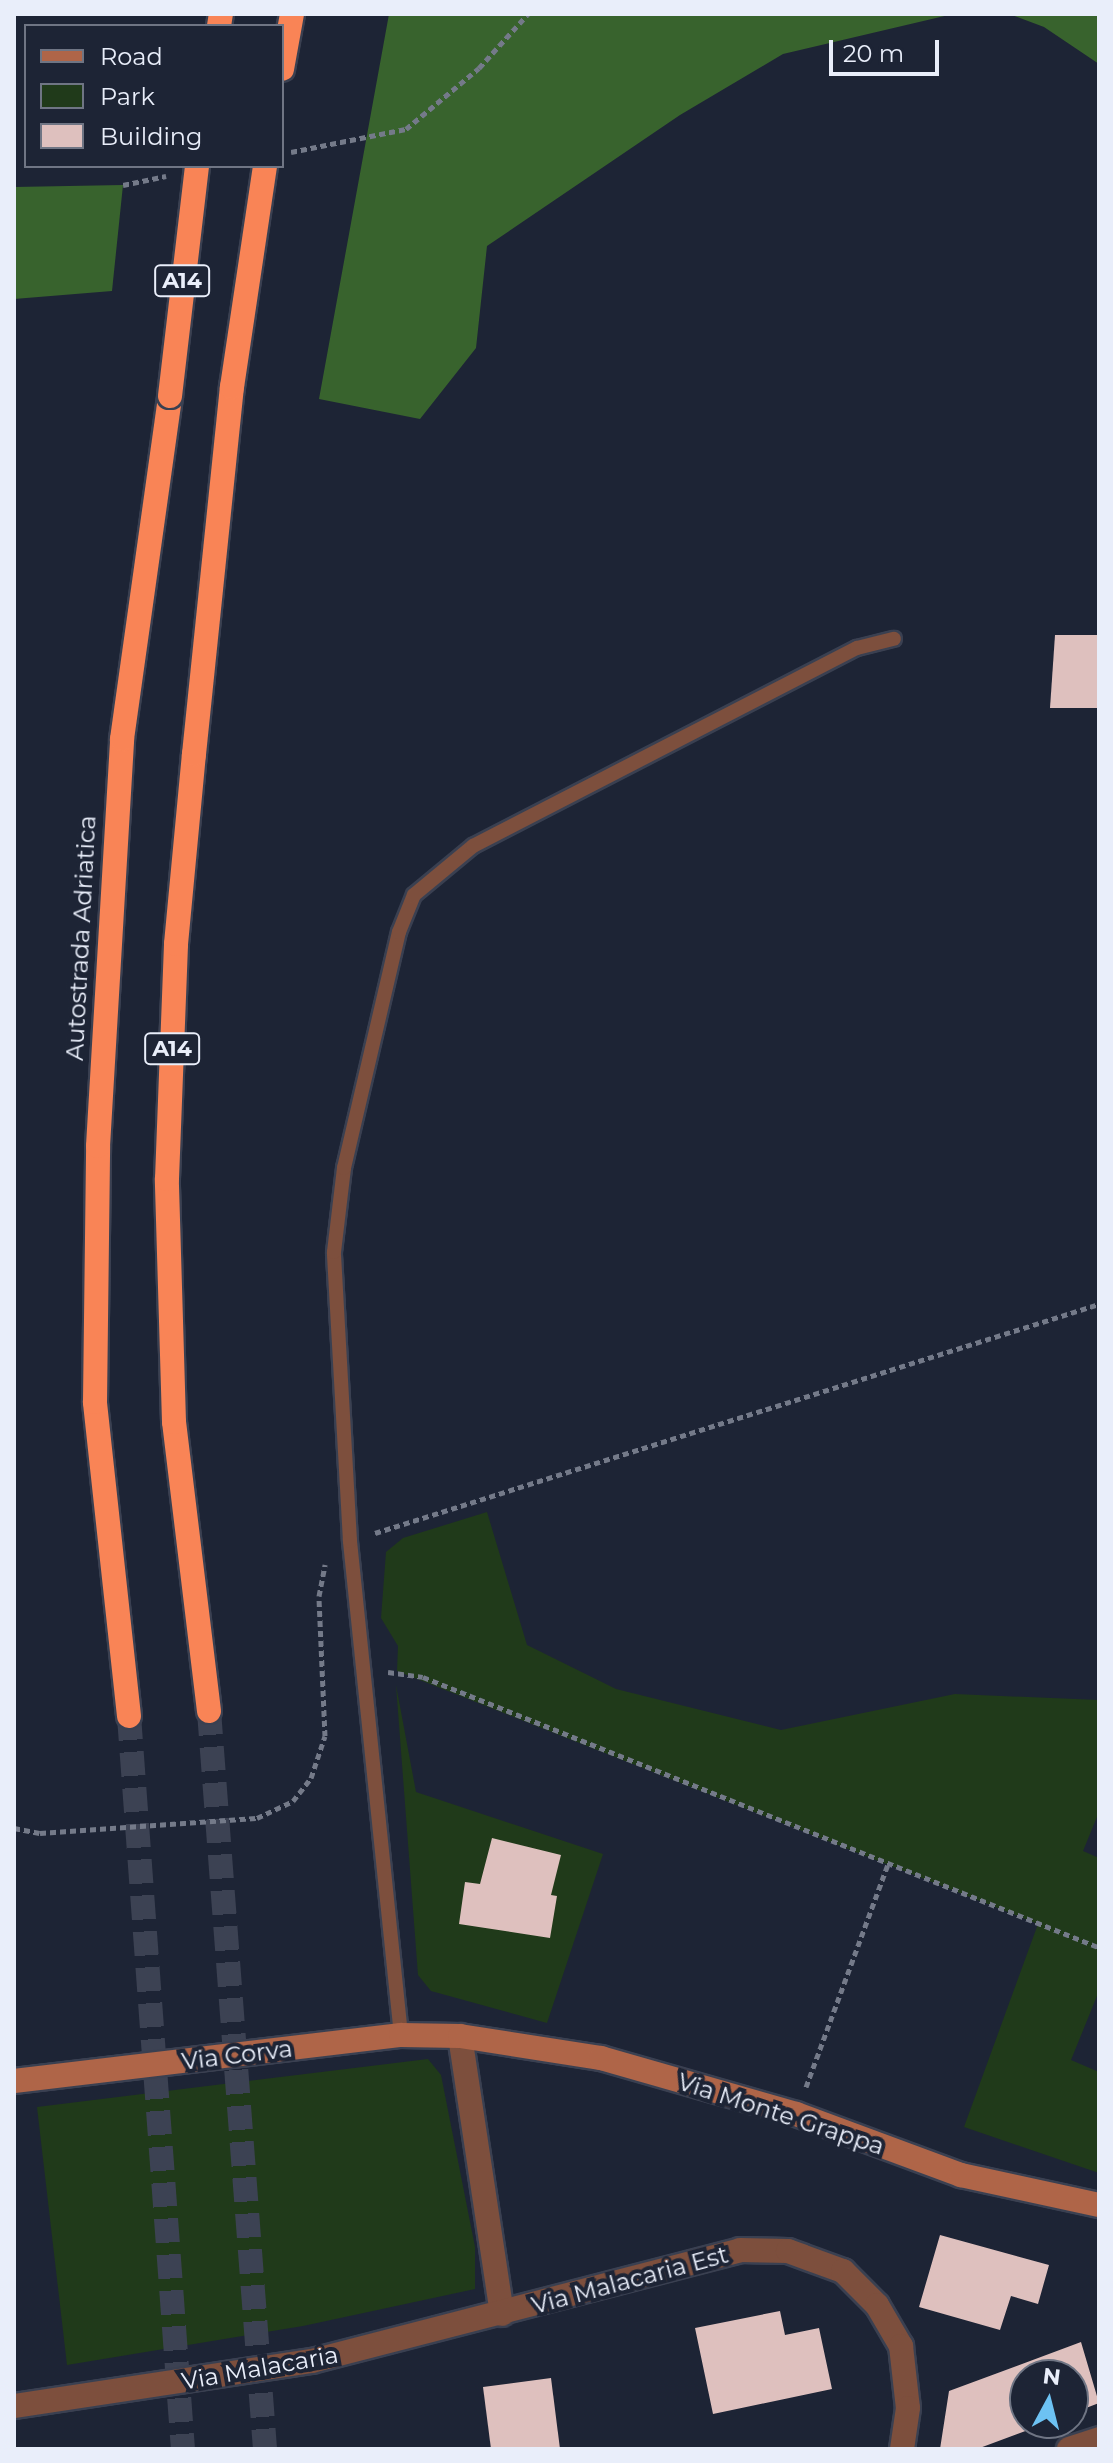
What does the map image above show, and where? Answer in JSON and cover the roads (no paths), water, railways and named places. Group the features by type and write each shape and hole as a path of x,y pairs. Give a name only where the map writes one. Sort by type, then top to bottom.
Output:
{"highway":[{"path":"284,58 292,14"},
{"name":"Autostrada Adriatica","path":"129,1716 95,1402 98,1162 122,739 170,396 197,168"},
{"name":"A14","path":"209,1711 174,1422 167,1179 176,944 232,387 265,168"}],"street":[{"name":"Via Corva","path":"14,2081 401,2035 460,2036"},
{"name":"Via Monte Grappa","path":"460,2036 601,2058 796,2114 961,2175 1099,2205"},
{"path":"460,2036 502,2314"},
{"name":"Via Malacaria Est","path":"502,2314 740,2250 788,2251 843,2271 877,2305 901,2346 908,2408 902,2449"},
{"name":"Via Malacaria","path":"14,2406 312,2361 502,2314"},
{"path":"1069,2449 1099,2439"}],"lane":[{"path":"401,2035 350,1541 334,1252 344,1168 399,932 414,895 473,846 857,648 894,639"}],"tunnel":[{"path":"209,1711 265,2449"},
{"path":"129,1716 183,2449"}]}
